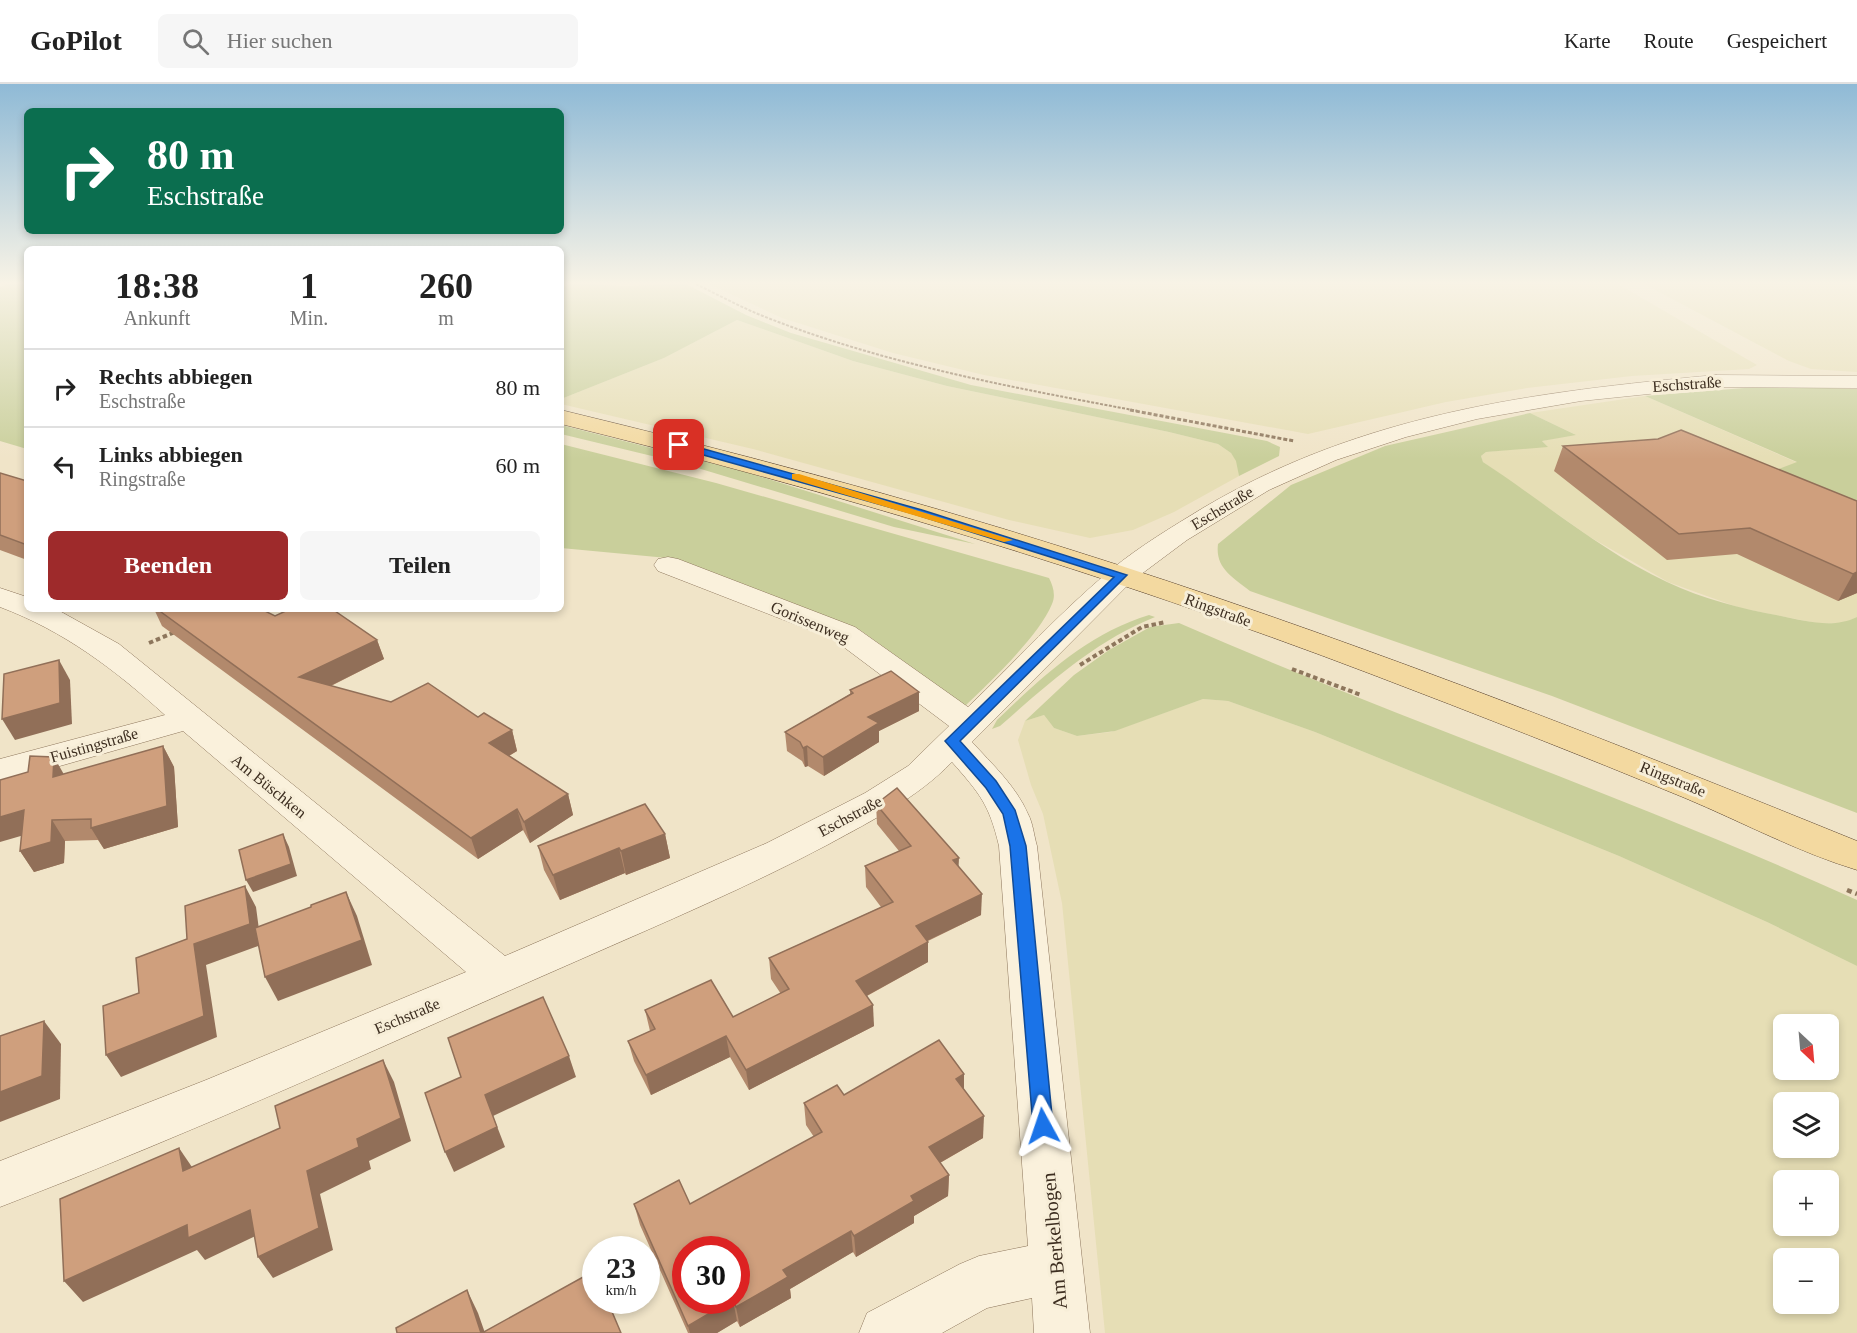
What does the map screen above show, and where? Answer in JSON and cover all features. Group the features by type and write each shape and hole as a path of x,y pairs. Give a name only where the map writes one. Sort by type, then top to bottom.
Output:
{"main road":[{"name":"Ringstraße","path":"564,418 736,460 918,512 1122,575 1406,676 1596,749 1857,856"}],"street":[{"name":"Eschstraße","path":"0,1184 223,1094 500,976 770,858 878,802 920,774 1122,575 1178,534 1260,485 1328,455 1398,432 1465,415 1581,394 1716,381 1857,382"},
{"name":"Gorissenweg","path":"668,565 844,633 960,733"},
{"path":"0,597 24,606"},
{"name":"Am Büschken","path":"40,612 118,656 188,719 500,976"},
{"name":"Fuistingstraße","path":"0,771 188,719"},
{"name":"Am Berkelbogen","path":"960,733 1010,814 1018,846 1062,1333"},
{"path":"887,1333 979,1283 1056,1267"}],"path":[{"path":"845,342 890,357 1046,394 1279,437 1305,444 1328,455"},
{"path":"1071,672 1097,652 1142,627 1172,621"},
{"path":"118,656 184,628"},
{"path":"1290,668 1363,695"},
{"path":"1846,890 1857,894"}],"shaded area":[{"path":"694,342 800,342 853,361 947,386 1218,444 1231,453 1237,461 1239,476 1174,512 1133,530 1090,538 1009,520 753,449 564,405 564,398 664,358"},
{"path":"859,342 1718,342 1757,365 1749,369 1632,376 1527,388 1446,402 1308,434 984,375"},
{"path":"1754,342 1857,342 1857,372 1811,369 1789,361"},
{"path":"1645,396 1798,463 1750,480 1857,526 1857,617 1845,623 1816,623 1740,608 1668,582 1590,537 1483,462 1481,456 1486,452 1547,446 1542,441 1574,434 1530,413"},
{"path":"1203,699 1228,701 1315,732 1619,856 1767,922 1857,966 1857,1333 1105,1333 1062,903 1043,814 1031,785 1018,740 1025,721 1044,715 1054,728 1077,736 1111,732"}],"green space":[{"path":"0,342 24,342 24,448 0,441"},
{"path":"564,342 694,342 664,358 564,398"},
{"path":"800,342 823,342 971,385 1267,441 1280,447 1279,456 1239,476 1236,461 1231,453 1218,444 947,386 853,361"},
{"path":"1769,386 1857,389 1857,526 1749,480 1797,462 1645,396"},
{"path":"1530,413 1576,435 1542,441 1548,447 1486,452 1481,456 1483,462 1619,556 1667,582 1737,607 1819,623 1839,623 1857,617 1857,813 1552,696 1250,591 1226,571 1219,560 1218,544 1291,485 1385,446"},
{"path":"564,426 746,472 975,544 894,527 681,463 564,435"},
{"path":"564,445 716,483 1049,578 1054,597 1046,617 1025,644 965,706 860,630 678,559 564,548"},
{"path":"1149,615 1155,617 1112,638 1092,651 1054,679 1000,726 992,729 997,720 1067,658 1106,633"},
{"path":"1179,623 1263,659 1689,828 1857,900 1857,966 1767,922 1619,856 1315,732 1228,701 1203,699 1115,731 1077,736 1054,728 1044,715 1025,721 1074,675 1109,650 1150,627"}],"building":[{"path":"1681,430 1857,501 1857,572 1853,574 1750,528 1679,534 1563,446 1658,439"},
{"path":"0,473 24,480 24,544 0,535"},
{"path":"161,612 267,612 275,616 284,612 336,612 377,640 299,677 391,702 428,683 478,717 484,713 512,730 489,743 568,794 524,822 517,809 471,838"},
{"path":"59,660 60,703 2,719 4,674"},
{"path":"891,671 919,692 868,717 879,723 823,757 807,746 803,748 800,742 785,732 853,693 850,690"},
{"path":"163,746 167,806 91,828 91,819 52,820 51,842 20,851 24,810 0,817 0,780 28,772 30,756 54,757 53,777"},
{"path":"897,788 959,858 953,860 982,894 916,926 928,942 856,981 873,1005 746,1070 726,1036 646,1075 628,1041 655,1029 645,1010 711,980 733,1017 789,989 769,958 893,902 865,866 911,846 876,804"},
{"path":"645,804 665,834 621,851 619,848 553,875 538,846"},
{"path":"283,834 291,864 246,880 239,850"},
{"path":"245,886 250,924 194,944 204,1016 106,1055 103,1006 139,993 136,958 187,939 185,906"},
{"path":"346,892 362,940 265,977 255,928"},
{"path":"543,997 569,1056 485,1095 497,1127 445,1152 425,1093 461,1077 448,1038"},
{"path":"44,1021 42,1076 0,1092 0,1036"},
{"path":"939,1040 964,1074 956,1079 984,1116 929,1147 949,1175 911,1196 914,1201 854,1236 851,1231 783,1270 788,1277 750,1299 750,1236 672,1236 672,1290 660,1263 660,1236 648,1236 634,1204 679,1180 690,1204 822,1132 804,1103 837,1085 844,1095"},
{"path":"383,1060 401,1118 357,1139 359,1147 307,1171 319,1228 258,1257 250,1210 188,1238 187,1225 64,1281 60,1199 179,1148 183,1171 280,1128 275,1106"},
{"path":"582,1278 582,1314 613,1314 621,1333 482,1333"},
{"path":"467,1290 481,1333 397,1333 396,1328"},
{"path":"683,1314 708,1314 688,1326"}],"slow traffic":[{"path":"795,477 1008,540"}],"route":[{"path":"679,445 918,512 1122,575 1104,590 1002,694 952,741 991,784 1010,814 1018,846 1043,1126"}]}
